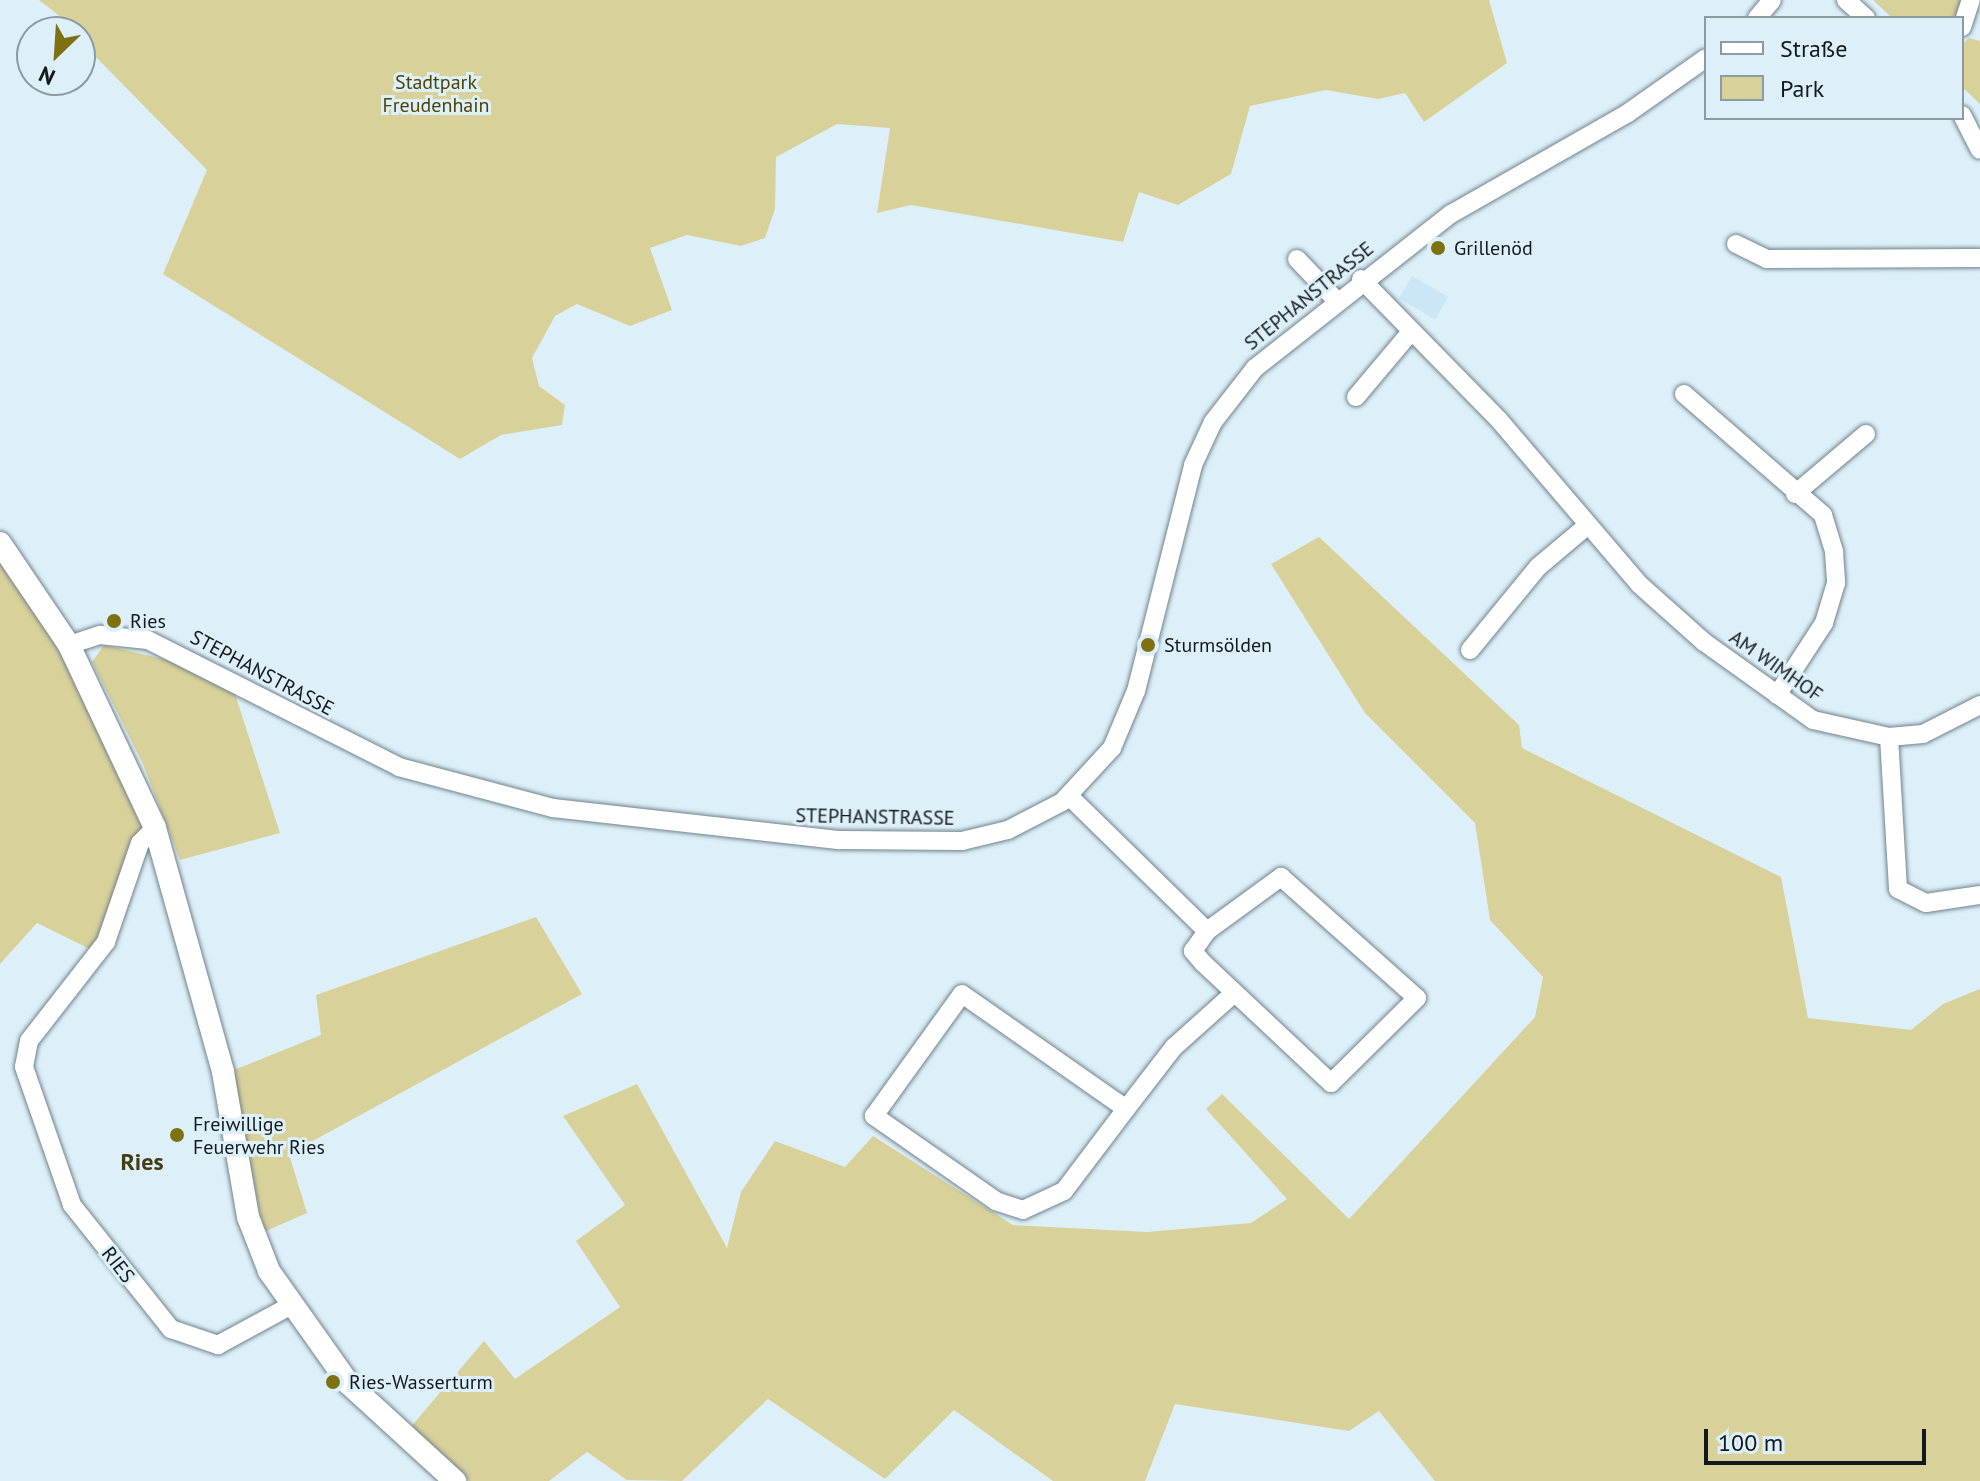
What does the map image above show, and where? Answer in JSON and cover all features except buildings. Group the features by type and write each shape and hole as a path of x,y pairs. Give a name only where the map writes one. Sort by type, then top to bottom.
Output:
{"street":[{"path":"1759,16 1772,0"},
{"path":"1846,0 1864,16"},
{"name":"STEPHANSTRASSE","path":"69,645 111,634 148,640 399,767 553,808 667,826 962,841 1008,830 1069,796 1112,748 1126,719 1180,503 1213,422 1255,368 1335,299 1451,214 1628,113 1704,59"},
{"path":"1964,119 1979,146"},
{"path":"1736,244 1767,259 1980,258"},
{"path":"1297,259 1335,299"},
{"name":"AM WIMHOF","path":"1361,279 1409,334 1499,420 1588,525 1704,642 1813,720 1889,737 1923,734 1980,705"},
{"path":"1356,397 1409,334"},
{"path":"1684,394 1795,494 1823,515 1836,583 1824,623 1777,695"},
{"path":"1795,494 1866,434"},
{"path":"1470,650 1538,567 1588,525"},
{"path":"0,543 69,645 155,828 223,1072 248,1217 288,1307 349,1384 455,1481"},
{"path":"1889,737 1898,889 1926,903 1980,895"},
{"path":"1069,796 1207,931"},
{"name":"RIES","path":"155,828 140,843 106,942 29,1041 24,1067 72,1205 171,1329 218,1345 288,1307"},
{"path":"1281,877 1417,998 1331,1083 1233,994 1193,951 1207,931 1281,877"},
{"path":"1126,1109 962,994 874,1116 996,1201 1023,1210 1064,1191 1174,1047 1233,994"}],"shaded area":[{"path":"1412,276 1448,297 1435,320 1399,299"}],"green space":[{"name":"Stadtpark Freudenhain","path":"39,0 1489,0 1507,63 1424,122 1405,93 1378,99 1326,90 1250,106 1231,174 1178,205 1139,192 1123,242 911,205 877,213 890,128 837,124 776,157 775,209 765,238 741,246 687,235 650,248 672,310 630,326 577,304 555,316 532,358 539,386 565,405 562,425 501,435 460,459 163,274 207,170 96,57 96,16 60,16"},
{"path":"1873,0 1964,0 1960,16 1890,16"},
{"path":"1969,38 1980,41 1980,104 1964,89 1964,42"},
{"path":"1319,537 1519,725 1522,748 1781,877 1808,1018 1911,1030 1943,1004 1980,989 1980,1481 1435,1481 1379,1411 1349,1431 1175,1404 1145,1481 1053,1481 954,1410 885,1479 768,1399 682,1481 627,1480 587,1452 549,1481 469,1481 409,1429 484,1341 515,1379 620,1307 576,1241 625,1205 563,1116 637,1084 727,1248 741,1192 775,1141 845,1167 873,1136 1013,1225 1147,1232 1251,1223 1287,1199 1206,1109 1222,1094 1349,1219 1535,1017 1543,977 1490,920 1475,823 1365,713 1271,564"},
{"path":"0,544 155,828 100,954 37,923 0,964"},
{"path":"104,645 180,663 235,694 280,833 180,860 143,764 92,662"},
{"path":"536,917 582,994 289,1154 307,1213 264,1232 229,1072 321,1035 316,995"}],"place":[{"name":"Grillenöd","path":"1438,248"},
{"name":"Ries","path":"114,621"},
{"name":"Sturmsölden","path":"1148,645"},
{"name":"Freiwillige Feuerwehr Ries","path":"177,1135"},
{"name":"Ries-Wasserturm","path":"333,1382"}],"district":[{"name":"Ries","path":"142,1162"}]}
